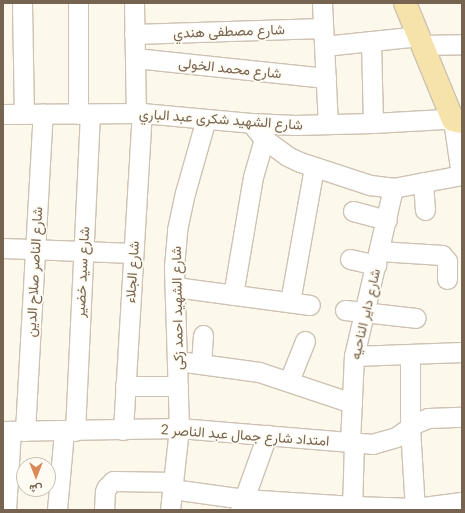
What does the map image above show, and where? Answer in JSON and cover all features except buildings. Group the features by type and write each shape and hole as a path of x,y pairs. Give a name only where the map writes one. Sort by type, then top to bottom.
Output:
{"main road":[{"path":"405,3 421,41 456,112"}],"street":[{"path":"22,3 24,114"},
{"name":"شارع سيد خضير","path":"57,510 69,431 83,251 84,114 78,3"},
{"name":"شارع الجلاء","path":"123,430 134,253 139,113 135,58 134,3"},
{"path":"322,3 328,124"},
{"name":"شارع مصطفى هندي","path":"134,34 324,37 370,41 421,41 462,44"},
{"path":"370,41 373,123"},
{"name":"شارع محمد الخولى","path":"135,58 326,78"},
{"path":"251,123 264,139 287,156 314,167 370,185 393,188 462,175 456,112"},
{"name":"شارع الشهيد شكرى عبد الباري","path":"3,114 139,113 251,123 328,124 373,123 434,118 456,112"},
{"name":"شارع الناصر صلاح الدين","path":"6,510 13,431 35,249 44,114"},
{"name":"شارع الشهيد احمد زكى","path":"170,510 179,428 174,267 178,230 185,193 206,119"},
{"path":"233,295 253,177 264,139"},
{"path":"290,302 314,167"},
{"path":"423,182 425,210"},
{"name":"شارع داير الناحيه","path":"353,508 352,403 354,356 387,220 393,188"},
{"path":"353,211 387,220"},
{"path":"3,248 134,253"},
{"path":"350,259 442,255 447,261 447,279"},
{"path":"175,287 310,305"},
{"path":"345,310 416,318"},
{"path":"201,364 203,335"},
{"path":"289,381 305,341"},
{"path":"354,356 462,352"},
{"path":"410,354 410,428 415,509"},
{"path":"178,361 259,372 352,403"},
{"path":"125,386 178,386"},
{"name":"امتداد شارع جمال عبد الناصر 2","path":"13,431 179,428 352,444 380,443 396,437 428,418 462,417"},
{"path":"242,504 266,435"},
{"path":"104,510 106,487 113,481 172,486 242,504 415,509 462,502"}]}
